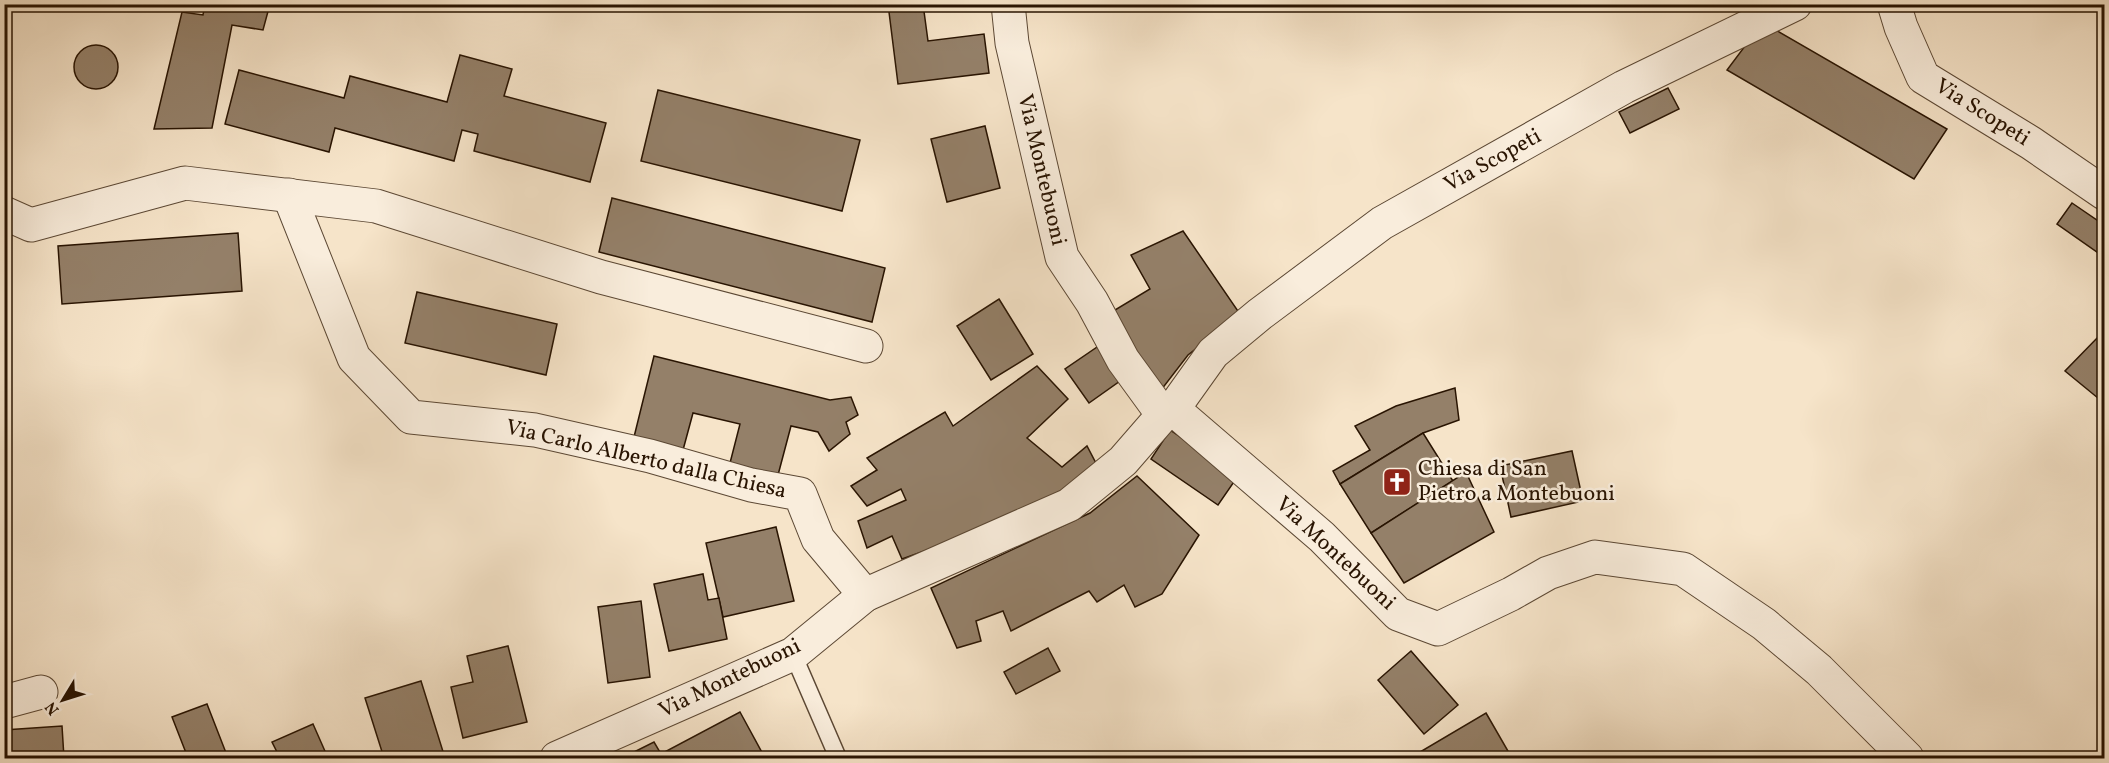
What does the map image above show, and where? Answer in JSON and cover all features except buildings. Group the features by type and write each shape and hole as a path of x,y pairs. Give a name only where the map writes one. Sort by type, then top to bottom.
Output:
{"street":[{"name":"Via Montebuoni","path":"1008,4 1012,43 1062,256 1092,302 1123,360 1168,412 1322,537 1398,614 1438,629 1511,594 1548,573 1595,557 1683,569 1764,624 1819,670 1907,759"},
{"name":"Via Scopeti","path":"1213,353 1260,314 1382,223 1624,87 1794,4"},
{"name":"Via Scopeti","path":"1894,4 1901,27 1923,77 2031,143 2104,193"},
{"path":"4,213 31,225 185,183 376,206 601,277 866,346"},
{"name":"Via Carlo Alberto dalla Chiesa","path":"289,195 354,358 411,417 536,430 650,456 751,485 800,494 818,539 865,595"},
{"name":"Via Montebuoni","path":"557,759 793,654 865,595 1069,505 1123,461 1168,412 1213,353"},
{"path":"4,702 41,692"}],"lane":[{"path":"793,654 838,759"}],"place":[{"name":"Chiesa di San Pietro a Montebuoni","path":"1397,482"}]}
